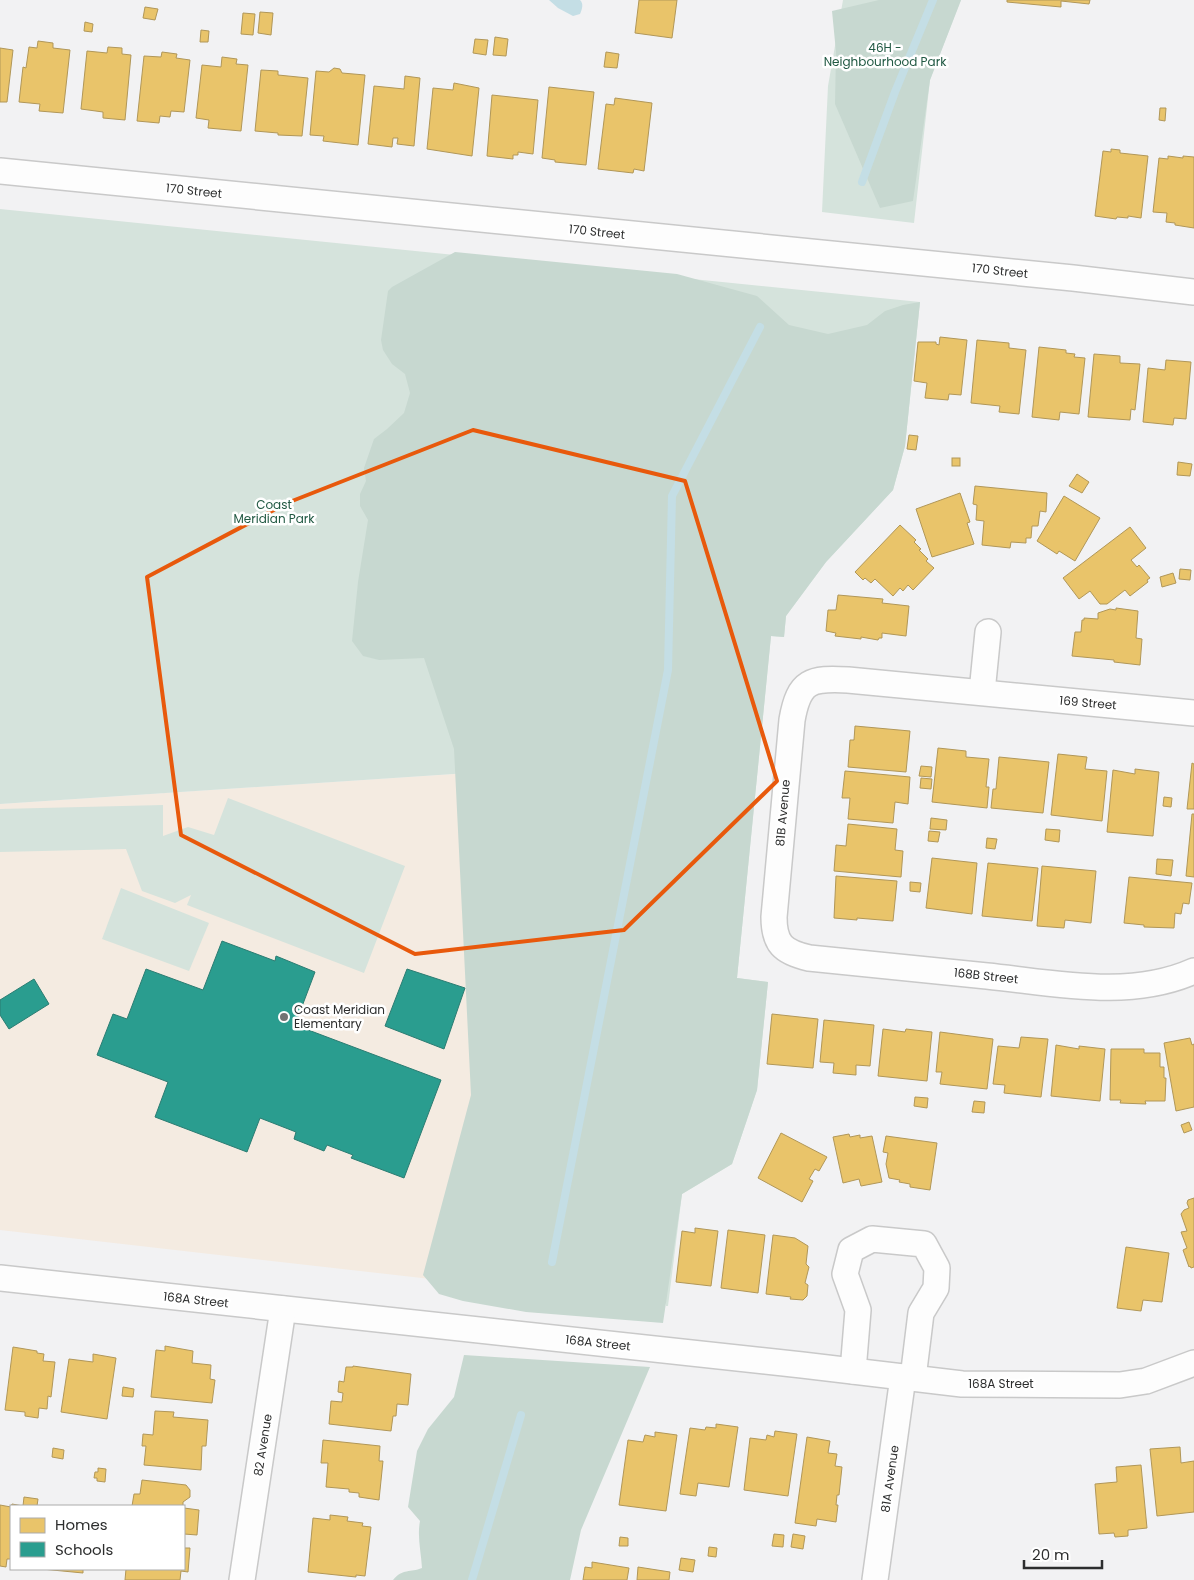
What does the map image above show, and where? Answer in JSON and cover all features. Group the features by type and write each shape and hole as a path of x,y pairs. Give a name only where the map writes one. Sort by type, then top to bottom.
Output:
{"street":[{"name":"170 Street","path":"0,171 1194,292"},
{"path":"982,692 988,632"},
{"name":"169 Street","path":"807,685 819,680 842,680 1194,713"},
{"name":"81B Avenue","path":"780,945 776,939 774,917 792,720 796,701 807,685"},
{"name":"168B Street","path":"780,945 793,954 809,958 1095,987 1144,986 1194,972"},
{"name":"81A Avenue","path":"853,1371 858,1310 845,1274 850,1250 872,1239 924,1244 937,1268 936,1288 921,1313 908,1378 875,1580"},
{"name":"168A Street","path":"0,1278 962,1384 1113,1386 1146,1381 1194,1363"},
{"name":"82 Avenue","path":"242,1580 284,1309"}],"highlighted area":[{"path":"473,430 685,481 777,781 624,930 415,954 181,835 147,577 287,503"}],"shaded area":[{"name":"Coast Meridian Elementary","path":"604,764 527,1290 0,1230 0,804"}],"green space":[{"name":"46H - Neighbourhood Park","path":"843,0 961,0 930,80 914,223 822,212 828,86"},
{"name":"46H - Neighbourhood Park","path":"879,0 961,0 930,80 913,201 880,208 835,104 836,52 832,11"},
{"name":"Coast Meridian Park","path":"0,209 920,302 905,446 893,490 826,562 786,616 784,637 771,636 737,978 768,982 757,1090 732,1164 682,1194 668,1306 666,1306 604,764 0,804"},
{"path":"455,252 677,274 757,296 789,325 828,334 867,325 885,311 920,302 905,446 893,490 826,562 786,616 784,637 771,636 737,978 768,982 757,1090 732,1164 682,1194 663,1323 526,1312 463,1301 439,1294 423,1275 471,1095 454,749 424,658 379,660 363,656 352,641 358,582 368,520 360,506 360,494 366,481 364,468 374,439 404,413 410,393 405,374 392,364 383,350 381,340 388,291"},
{"path":"228,798 405,866 364,973 187,905 191,895 175,903 142,891 126,849 0,852 0,809 163,805 163,836 188,827 214,835"},
{"path":"121,888 209,923 189,971 102,939"},
{"path":"464,1355 650,1367 581,1530 570,1580 393,1580 403,1572 422,1568 419,1538 420,1521 408,1507 417,1451 428,1429 454,1397"}],"water":[{"path":"549,0 580,0 582,8 580,14 573,16 558,8"}],"building: Homes":[{"path":"639,0 677,0 672,38 635,33"},
{"path":"1007,0 1090,0 1089,4 1061,1 1061,7 1007,2"},
{"path":"145,7 158,9 155,20 143,18"},
{"path":"260,12 273,13 271,35 258,33"},
{"path":"243,13 255,14 253,35 241,34"},
{"path":"85,22 93,24 92,32 84,31"},
{"path":"201,30 209,31 208,42 200,42"},
{"path":"495,37 508,39 506,56 493,55"},
{"path":"475,39 488,40 486,55 473,53"},
{"path":"38,41 53,43 53,48 70,50 63,113 39,111 40,104 19,102 23,67 26,68 29,47 37,48"},
{"path":"108,47 122,48 122,54 131,55 125,120 103,118 103,112 81,109 87,51 107,53"},
{"path":"0,48 13,50 7,102 0,102"},
{"path":"162,52 177,54 176,58 190,60 184,112 171,111 170,117 160,116 159,123 137,121 144,56 161,57"},
{"path":"606,52 619,54 617,68 604,67"},
{"path":"222,57 237,59 236,64 248,65 241,131 208,128 209,120 196,118 202,65 221,67"},
{"path":"334,68 340,69 342,73 365,75 358,145 323,141 324,136 310,135 316,71 329,72"},
{"path":"261,70 278,71 278,75 308,78 302,136 278,135 278,133 255,131"},
{"path":"405,76 420,78 414,146 397,144 398,138 393,138 392,147 368,144 374,86 404,89"},
{"path":"454,83 479,88 472,156 427,149 433,88 453,90"},
{"path":"549,87 594,92 586,165 555,162 555,160 542,158"},
{"path":"492,95 538,100 533,154 518,152 518,155 513,155 513,159 487,156"},
{"path":"615,98 652,103 644,171 634,169 633,173 598,169 606,104 614,105"},
{"path":"1160,108 1166,108 1165,121 1159,120"},
{"path":"1111,149 1120,150 1120,153 1148,156 1141,218 1128,216 1128,218 1117,217 1116,219 1095,216 1103,151 1111,152"},
{"path":"1168,156 1194,157 1194,228 1166,222 1167,213 1153,212 1159,158 1168,159"},
{"path":"940,337 967,340 961,395 949,394 948,400 925,398 927,383 914,381 918,342 936,342 939,345"},
{"path":"977,340 1009,343 1009,348 1026,350 1019,414 999,412 1000,406 971,403"},
{"path":"1039,347 1066,350 1066,353 1075,354 1074,357 1085,358 1079,414 1060,412 1059,420 1032,417"},
{"path":"1094,354 1120,356 1120,363 1140,364 1135,410 1131,409 1130,420 1088,417"},
{"path":"1166,360 1191,362 1186,419 1174,418 1173,425 1143,422 1148,368 1165,370"},
{"path":"909,435 918,436 916,450 907,449"},
{"path":"952,458 960,458 960,466 952,466"},
{"path":"1178,462 1192,464 1190,476 1177,475"},
{"path":"1077,474 1089,482 1082,493 1069,486"},
{"path":"975,486 1047,493 1046,512 1040,511 1038,526 1032,526 1031,538 1026,538 1026,543 1011,542 1010,548 982,545 984,521 976,520 977,505 973,504"},
{"path":"960,493 970,522 967,523 974,544 932,557 916,509"},
{"path":"1064,496 1100,518 1075,561 1059,551 1057,554 1037,541"},
{"path":"900,525 916,540 914,542 921,549 919,550 928,559 926,561 934,568 913,590 908,585 903,591 900,588 893,596 875,579 871,583 865,578 863,580 855,572"},
{"path":"1130,527 1146,548 1131,560 1137,567 1139,565 1150,578 1147,580 1148,582 1130,596 1125,590 1107,604 1100,604 1090,591 1079,599 1063,578"},
{"path":"1180,569 1191,570 1190,580 1179,579"},
{"path":"1173,573 1176,583 1162,587 1160,577"},
{"path":"838,595 883,599 882,603 909,606 906,636 882,633 882,638 878,640 861,637 861,639 835,636 836,633 826,631 828,610 836,610"},
{"path":"1116,608 1138,611 1136,638 1142,639 1140,665 1114,662 1114,660 1072,656 1075,632 1081,632 1082,620 1084,618 1098,619 1098,613 1110,609 1116,610"},
{"path":"855,726 910,731 906,772 848,767 850,740 854,740"},
{"path":"938,748 966,751 966,757 989,759 986,787 989,787 987,808 932,802"},
{"path":"1058,754 1087,757 1085,769 1107,771 1102,821 1051,815"},
{"path":"999,757 1049,762 1043,813 991,808 993,789 996,789"},
{"path":"1192,763 1194,764 1194,809 1187,809"},
{"path":"921,766 932,767 931,777 919,776"},
{"path":"1135,769 1159,772 1153,836 1107,832 1113,770 1135,774"},
{"path":"845,771 910,777 908,804 895,802 893,823 848,819 850,798 842,798"},
{"path":"921,778 932,779 931,789 920,788"},
{"path":"1164,797 1172,798 1171,807 1163,806"},
{"path":"1192,814 1194,814 1194,877 1186,876"},
{"path":"931,818 947,820 946,830 930,829"},
{"path":"848,824 897,829 895,850 903,851 901,877 834,871 836,845 846,846"},
{"path":"1046,829 1060,830 1059,842 1045,840"},
{"path":"929,831 940,832 938,842 928,841"},
{"path":"987,838 997,839 995,849 986,848"},
{"path":"932,858 977,863 972,914 926,908"},
{"path":"1157,859 1173,860 1171,876 1156,874"},
{"path":"988,863 1038,868 1032,921 982,916"},
{"path":"1042,866 1096,871 1091,923 1065,920 1064,928 1037,926"},
{"path":"836,876 897,881 893,921 834,918"},
{"path":"1129,877 1192,883 1189,904 1183,903 1181,914 1175,913 1174,928 1144,927 1144,925 1124,923"},
{"path":"910,882 921,883 920,892 910,891"},
{"path":"772,1014 818,1019 813,1068 767,1064"},
{"path":"824,1020 874,1025 870,1066 856,1065 856,1075 833,1073 834,1063 820,1062"},
{"path":"883,1029 905,1032 906,1029 932,1032 927,1081 878,1076"},
{"path":"940,1032 993,1039 987,1089 940,1084 942,1072 936,1072"},
{"path":"1021,1037 1048,1039 1041,1097 1004,1093 1005,1085 993,1084 998,1046 1019,1048"},
{"path":"1190,1038 1192,1045 1194,1044 1194,1107 1176,1111 1164,1043"},
{"path":"1056,1045 1079,1049 1079,1046 1105,1049 1100,1101 1051,1096"},
{"path":"1111,1049 1144,1049 1144,1053 1160,1053 1160,1067 1164,1067 1164,1078 1166,1078 1165,1101 1145,1101 1146,1104 1120,1103 1121,1100 1110,1100"},
{"path":"915,1097 928,1098 927,1108 914,1106"},
{"path":"974,1101 985,1102 984,1113 972,1112"},
{"path":"1189,1122 1192,1130 1184,1133 1181,1125"},
{"path":"781,1133 827,1157 819,1171 815,1169 809,1179 813,1181 802,1202 758,1178"},
{"path":"849,1134 850,1137 860,1135 860,1138 872,1136 882,1182 861,1186 859,1179 843,1183 833,1137"},
{"path":"886,1136 937,1143 930,1190 910,1187 910,1184 889,1178 886,1164 888,1153 883,1152"},
{"path":"1194,1198 1194,1267 1191,1268 1183,1250 1187,1248 1181,1232 1187,1231 1181,1214 1189,1208 1188,1200"},
{"path":"695,1228 718,1231 711,1286 676,1282 682,1231 695,1233"},
{"path":"728,1230 765,1235 758,1293 721,1288"},
{"path":"773,1235 795,1238 808,1246 806,1264 809,1267 805,1283 808,1285 807,1296 803,1300 766,1294"},
{"path":"1126,1247 1169,1253 1162,1302 1143,1300 1141,1311 1117,1308"},
{"path":"165,1346 193,1351 192,1363 211,1365 210,1379 215,1380 212,1403 151,1397 156,1350 165,1351"},
{"path":"13,1347 37,1351 37,1353 44,1354 43,1361 55,1362 51,1397 48,1396 47,1409 39,1408 38,1418 25,1416 25,1412 5,1410"},
{"path":"93,1354 116,1358 107,1419 61,1412 69,1359 93,1362"},
{"path":"353,1366 411,1374 408,1405 397,1404 396,1416 393,1416 391,1431 329,1424 331,1401 342,1402 343,1393 338,1392 339,1381 344,1382 346,1367"},
{"path":"123,1387 134,1389 133,1397 122,1396"},
{"path":"155,1411 174,1412 173,1417 208,1420 206,1446 202,1446 201,1470 144,1465 146,1446 142,1446 143,1434 153,1435"},
{"path":"716,1424 738,1427 729,1487 698,1483 696,1496 680,1494 690,1428 705,1430 706,1427 716,1428"},
{"path":"775,1431 797,1434 788,1496 744,1490 750,1438 766,1440 767,1435 774,1437"},
{"path":"655,1432 677,1435 666,1511 619,1505 628,1440 643,1442 645,1435 655,1437"},
{"path":"807,1437 830,1441 828,1453 837,1454 835,1466 842,1467 839,1495 837,1495 836,1522 817,1519 816,1526 795,1523"},
{"path":"323,1440 380,1446 379,1461 383,1461 379,1500 359,1497 359,1493 349,1492 349,1489 326,1487 328,1463 321,1463"},
{"path":"1180,1447 1181,1463 1194,1461 1194,1512 1157,1516 1150,1449"},
{"path":"53,1448 64,1450 63,1459 52,1457"},
{"path":"1141,1465 1147,1528 1128,1530 1128,1536 1115,1537 1114,1533 1099,1534 1095,1484 1117,1482 1116,1467"},
{"path":"98,1468 106,1469 105,1482 97,1481 97,1478 94,1478"},
{"path":"142,1480 186,1485 190,1490 190,1497 183,1502 183,1505 132,1505 134,1494 140,1494"},
{"path":"24,1497 38,1499 37,1505 23,1505"},
{"path":"0,1505 10,1507 10,1559 7,1559 6,1567 0,1566"},
{"path":"185,1508 199,1510 197,1535 185,1534"},
{"path":"330,1515 348,1517 347,1521 363,1523 362,1526 371,1527 365,1576 356,1575 356,1577 308,1572 313,1518 330,1520"},
{"path":"774,1534 784,1535 783,1547 772,1546"},
{"path":"793,1534 805,1536 803,1549 791,1547"},
{"path":"620,1537 628,1538 628,1546 619,1546"},
{"path":"709,1547 717,1548 716,1557 708,1556"},
{"path":"185,1548 190,1548 188,1572 181,1571 180,1580 125,1580 126,1570 185,1570"},
{"path":"681,1558 695,1560 693,1572 679,1570"},
{"path":"592,1562 629,1568 627,1580 583,1580 585,1567 592,1568"},
{"path":"638,1567 670,1572 669,1580 637,1580"},
{"path":"52,1570 83,1570 83,1573"}],"building: Schools":[{"path":"222,941 275,961 276,956 315,972 295,1025 441,1080 404,1178 351,1158 353,1155 327,1145 324,1151 294,1139 296,1132 260,1118 247,1152 155,1117 168,1082 97,1055 113,1014 127,1019 146,969 203,990"},
{"path":"407,969 465,988 444,1049 385,1026"},
{"path":"34,979 49,1004 9,1029 0,1015 0,1000"}],"waterway":[{"path":"862,182 895,92 933,0"},
{"path":"552,1262 668,670 672,496 760,327"},
{"path":"472,1580 521,1415"}],"place":[{"name":"Coast Meridian Elementary","path":"284,1017"}]}
